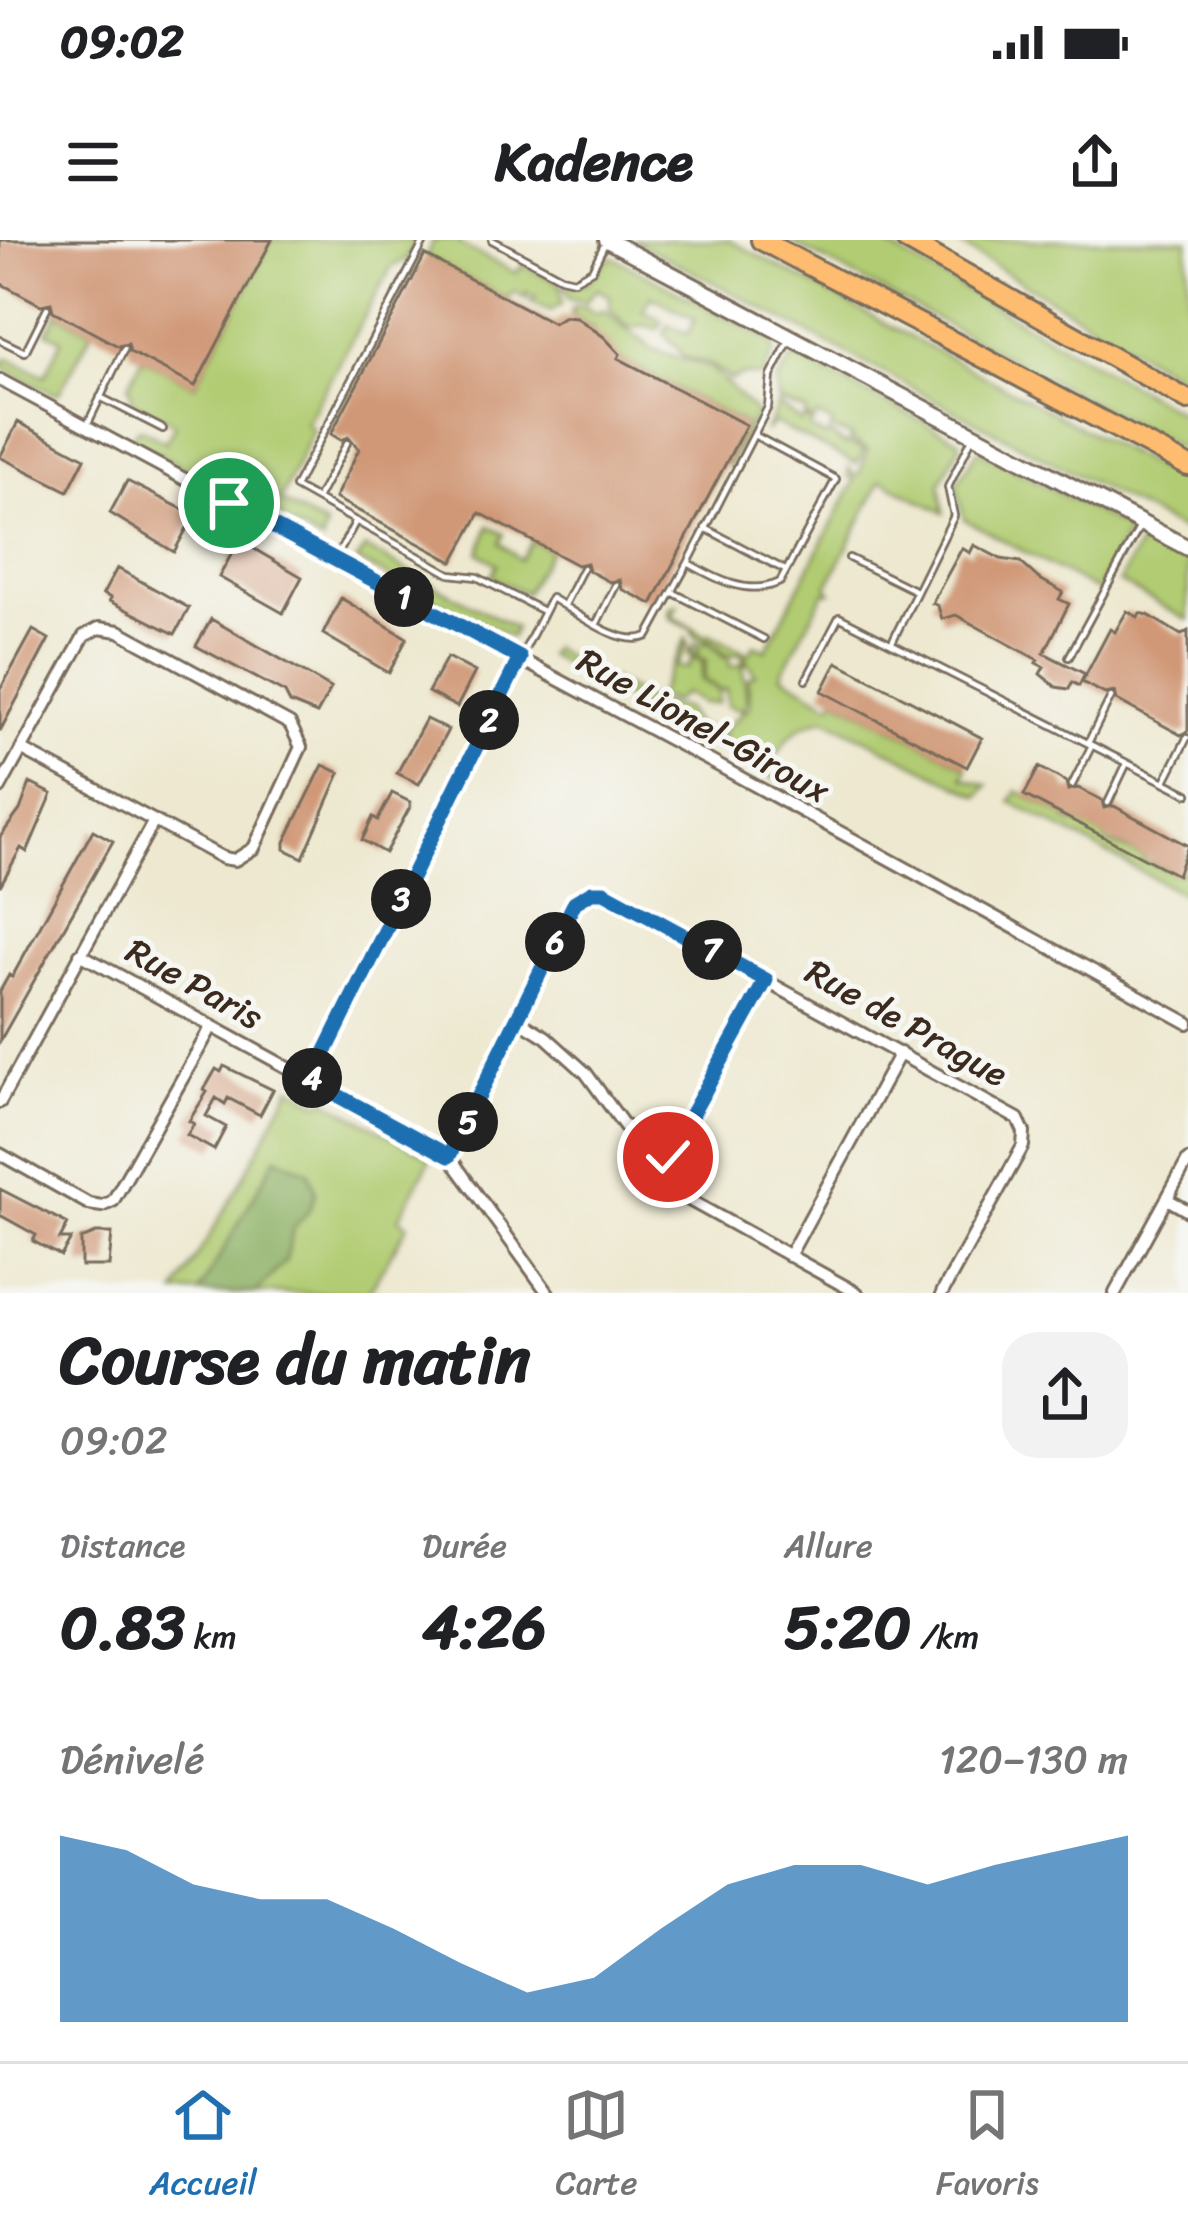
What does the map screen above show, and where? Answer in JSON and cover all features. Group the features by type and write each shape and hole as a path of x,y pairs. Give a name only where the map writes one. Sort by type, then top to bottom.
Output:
{"highway":[{"path":"761,240 1188,466"},
{"path":"912,243 1188,400"}],"street":[{"path":"606,240 1188,548"},
{"name":"Rue Lionel-Giroux","path":"0,380 1188,1023"},
{"path":"0,788 21,749 84,636 105,628 119,631 294,729 300,754 254,848 246,856 223,858 21,749"},
{"path":"311,1081 520,658"},
{"path":"0,1102 154,820"},
{"name":"Rue de Prague","path":"517,1019 575,902 592,892 610,894 1013,1114 1024,1132 1023,1146 942,1293"},
{"name":"Rue Paris","path":"80,954 449,1156 548,1293"},
{"path":"653,1168 671,1153 766,980"},
{"path":"449,1156 517,1019 546,1037 586,1073 653,1168 678,1195 857,1293"},
{"path":"0,1154 89,1204 113,1201 212,1026"},
{"path":"789,1256 900,1053"},
{"path":"1115,1293 1188,1160"},
{"path":"1166,1199 1188,1211"}],"lane":[{"path":"425,240 295,487 451,574 477,577 544,611"},
{"path":"492,240 569,280 588,274 606,240"},
{"path":"0,340 25,352 47,308"},
{"path":"520,658 551,598 629,639 646,639 768,407 771,376 791,338"},
{"path":"86,426 124,349"},
{"path":"100,397 163,429"},
{"path":"688,563 733,586 775,585 787,572 836,478 754,435"},
{"path":"891,644 954,516 948,487 974,435"},
{"path":"317,499 347,443"},
{"path":"335,560 356,521"},
{"path":"1070,657 1142,523"},
{"path":"706,528 787,572"},
{"path":"849,558 916,591"},
{"path":"564,605 583,568"},
{"path":"597,623 616,585"},
{"path":"672,592 764,639"},
{"path":"806,680 839,617 1188,794"},
{"path":"1072,785 1111,697"},
{"path":"1165,782 1187,738"},
{"path":"1108,803 1127,763"}],"green space":[{"path":"272,240 416,240 406,260 392,266 306,423 313,430 280,501 326,527 322,542 130,438 139,428 166,442 175,424 133,401 129,385 142,358 195,386"},
{"path":"434,240 460,240 459,244 516,273 523,265 560,284 562,304 550,311 530,301 536,297 526,292 527,299 513,291 508,299 426,256"},
{"path":"633,240 729,240 1188,485 1188,534"},
{"path":"787,240 877,240 1188,417 1188,453"},
{"path":"952,240 1188,240 1188,382"},
{"path":"613,257 771,341 775,350 762,377 744,375 731,380 708,363 685,357 664,333 668,324 688,334 695,319 651,296 643,310 662,321 658,329 630,328 610,310 610,296 597,288 585,302 569,298 564,286 589,281"},
{"path":"573,307 586,307 596,314 603,310 652,349 711,368 757,414 729,466 746,425 618,358 594,329 571,314"},
{"path":"57,314 92,332 55,394 1,364 8,358 45,376 62,340 47,332"},
{"path":"794,356 959,440 960,445 940,483 944,513 881,480 827,587 831,592 824,593 781,675 831,704 835,698 967,767 963,778 988,785 979,796 825,718 806,724 786,741 771,766 776,781 721,746 726,727 750,706 748,679 755,674 744,655 724,654 714,642 695,637 691,628 671,618 670,608 678,605 673,616 706,636 749,654 754,645 766,650 855,480 848,476 849,468 859,475 868,450 851,436 831,429 833,424 818,416 814,421 806,412 778,401 777,382"},
{"path":"778,405 801,422 812,424 810,429 864,451 857,464 773,423 765,432"},
{"path":"978,450 1128,530 1097,591 964,519 956,485"},
{"path":"489,526 504,534 500,543 520,560 532,541 550,550 525,593 491,576 497,564 479,553"},
{"path":"1143,538 1188,562 1188,620 1119,582"},
{"path":"365,548 515,628 511,637 357,561"},
{"path":"686,638 676,667 688,668 691,659 703,661 701,680 719,691 718,703 702,703 685,693 674,701 657,696"},
{"path":"709,643 729,658 730,666 741,665 743,659 747,663 743,668 747,701 741,710 727,706 726,689 704,680 706,660 688,654 692,645 692,652 700,652 695,644"},
{"path":"552,648 652,701 686,709 699,726 720,729 717,746 547,655"},
{"path":"1017,791 1068,818 1066,821 1075,821 1144,857 1143,861 1177,874 1183,871 1188,853 1188,891 1183,894 1011,802"},
{"path":"291,1087 318,1102 328,1101 431,1158 399,1218 408,1225 368,1293 216,1293 277,1157 199,1293 176,1293 244,1177"},
{"path":"276,1157 309,1171 316,1192 310,1209 293,1229 286,1260 256,1293 199,1293"}],"building":[{"path":"0,240 272,240 195,386 130,352 128,344 118,346 53,311 51,303 41,305 0,283"},
{"path":"425,255 553,323 564,316 576,317 604,337 620,354 618,358 746,425 652,604 622,589 620,580 610,582 589,571 587,563 577,565 480,513 453,562 335,498 359,449 349,437 341,440 331,434"},
{"path":"18,422 85,458 68,491 0,457"},
{"path":"127,481 194,515 174,552 110,513"},
{"path":"239,540 302,577 283,613 219,577"},
{"path":"974,545 1001,559 1020,562 1063,592 1059,599 1069,604 1044,653 1085,674 1079,686 1072,682 1069,689 1056,687 1040,674 1044,667 1038,660 956,615 942,619 932,603 962,548 970,553"},
{"path":"117,568 189,608 175,634 109,601 103,594"},
{"path":"341,598 407,638 389,673 323,634"},
{"path":"1127,611 1138,617 1148,615 1181,635 1188,631 1188,731 1181,735 1117,700 1115,692 1105,694 1082,682 1110,629 1115,632"},
{"path":"211,619 331,688 317,714 290,703 285,693 196,646"},
{"path":"33,630 49,639 0,731 0,690"},
{"path":"447,657 475,672 457,707 428,692"},
{"path":"837,662 982,738 967,767 822,691"},
{"path":"426,719 448,730 419,784 397,773"},
{"path":"323,765 340,773 303,858 285,849 285,842"},
{"path":"1039,767 1066,782 1068,790 1078,788 1102,800 1104,808 1114,806 1188,846 1177,875 1024,795"},
{"path":"30,783 52,794 27,852 21,848 0,886 0,837 20,810"},
{"path":"392,793 410,802 410,807 385,853 362,840"},
{"path":"93,830 113,841 0,1041 0,991"},
{"path":"224,1066 273,1090 260,1115 228,1098 225,1104 216,1098 206,1116 226,1127 214,1150 187,1135 204,1090 216,1069 221,1072"},
{"path":"0,1189 68,1224 60,1239 71,1239 61,1256 0,1215"},
{"path":"112,1233 109,1266 81,1266 81,1239"}],"route":[{"path":"229,503 520,658 311,1081 449,1156 575,902 585,894 604,892 766,980 668,1157"}]}
